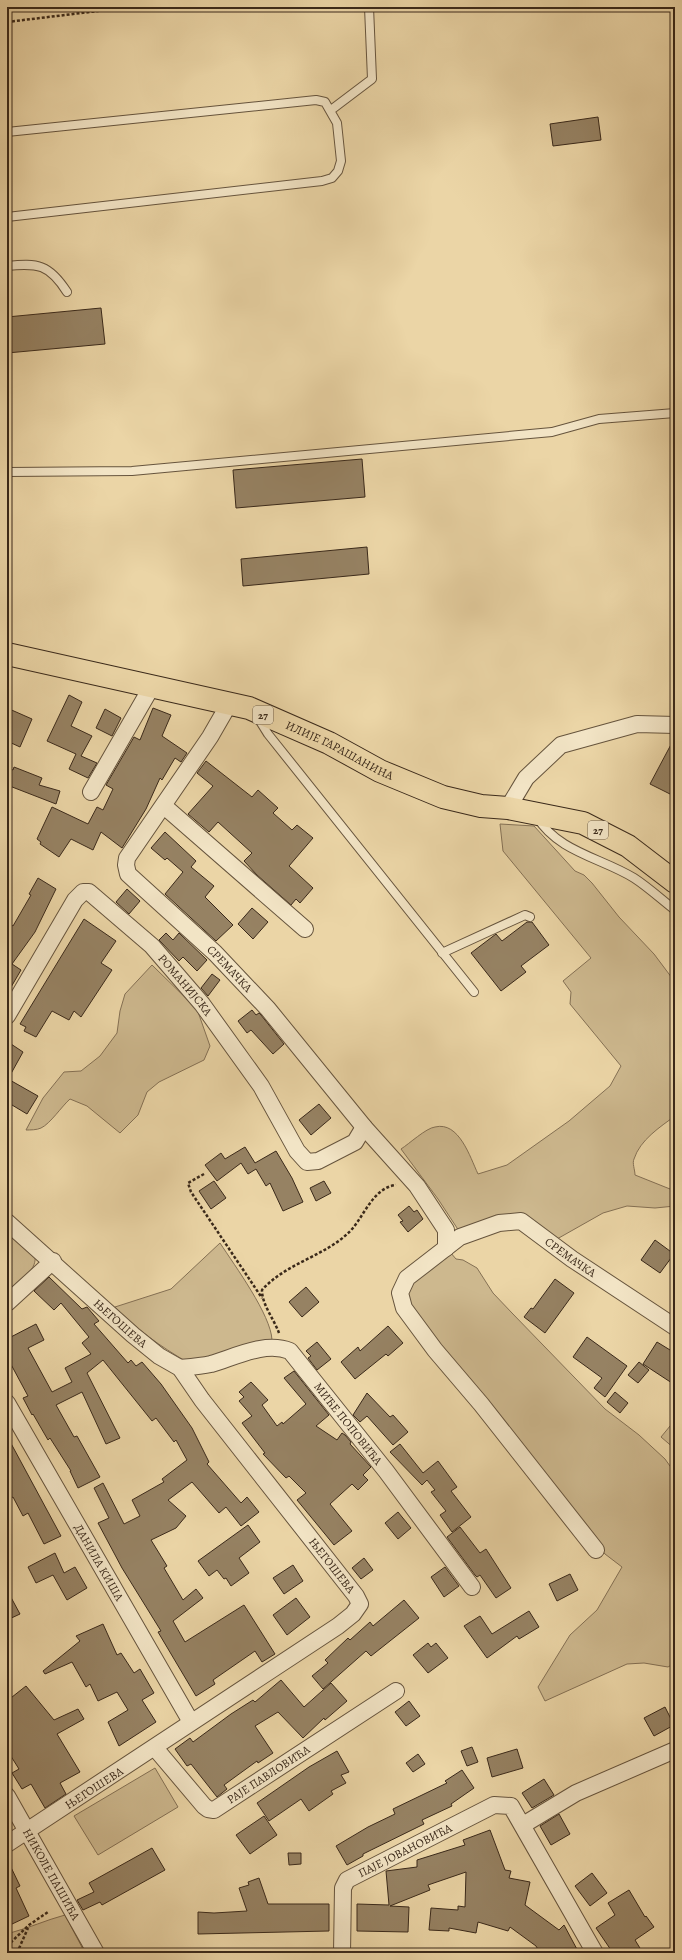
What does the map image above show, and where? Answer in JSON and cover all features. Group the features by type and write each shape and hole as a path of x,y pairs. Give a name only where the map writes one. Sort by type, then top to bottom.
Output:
{"main road":[{"name":"ИЛИЈЕ ГАРАШАНИНА","path":"7,654 230,704 253,711 329,743 380,771 442,797 481,806 508,808"},
{"name":"27","path":"508,808 583,823 628,846 675,882"}],"street":[{"path":"91,792 152,686"},
{"name":"СРЕМАЧКА","path":"230,704 164,806 127,858 126,865 128,874 215,953 268,1009 364,1127 417,1186 453,1234 499,1223 521,1221 572,1259 675,1326"},
{"path":"508,808 526,778 561,745 637,724 675,725"},
{"path":"164,806 305,930"},
{"name":"РОМАНИЈСКА","path":"7,1016 75,900 83,892 89,892 152,946 202,1004 261,1086 296,1151 307,1162 318,1161 356,1142 364,1127"},
{"name":"ЊЕГОШЕВА","path":"7,1222 159,1356 180,1368 202,1400 356,1596 360,1604 353,1614 338,1626 191,1722 155,1748 7,1844"},
{"path":"453,1234 446,1248 407,1278 400,1293 404,1308 435,1350 481,1404 596,1550"},
{"path":"7,1303 53,1261"},
{"path":"180,1368 209,1364 268,1347 281,1348"},
{"name":"МИЋЕ ПОПОВИЋА","path":"281,1348 290,1351 386,1471 472,1587"},
{"name":"ДАНИЛА КИША","path":"7,1403 191,1722"},
{"name":"РАЈЕ ПАВЛОВИЋА","path":"155,1748 204,1806 208,1809 214,1810 396,1691"},
{"path":"523,1825 576,1793 675,1750"},
{"name":"НИКОЛЕ ПАШИЋА","path":"7,1796 96,1953"},
{"name":"ПАЈЕ ЈОВАНОВИЋА","path":"342,1953 343,1888 347,1880 494,1805 511,1806 595,1953"}],"lane":[{"path":"331,110 372,79 369,7"},
{"path":"7,132 316,100 325,102 338,123 341,161 338,171 332,178 322,181 7,217"},
{"path":"7,266 30,264 44,267 57,277 67,292"},
{"path":"7,472 132,472 552,432 599,419 675,413"},
{"path":"253,711 268,734 474,992"},
{"path":"535,813 541,824 571,849 634,878 675,910"},
{"path":"442,953 525,915 530,917"}],"path":[{"path":"7,22 132,7"},
{"path":"204,1174 188,1183 191,1192 262,1299 274,1320 280,1336 281,1348"},
{"path":"262,1299 262,1290 268,1283 348,1234 366,1206 375,1197 391,1186 410,1184 417,1186"},
{"path":"7,1946 29,1925 48,1912"},
{"path":"17,1953 29,1925"}],"shaded area":[{"path":"500,824 534,826 575,871 584,875 592,883 619,917 654,954 675,982 675,1116 657,1129 646,1140 637,1152 633,1162 635,1175 675,1191 675,1206 655,1208 627,1206 603,1213 557,1239 534,1223 459,1231 438,1199 401,1149 427,1130 435,1127 443,1127 451,1129 457,1135 467,1150 478,1174 507,1165 569,1121 610,1086 621,1066 570,1004 571,992 563,981 591,958 503,851"},
{"path":"152,965 197,1009 210,1046 204,1060 159,1082 147,1092 138,1115 120,1133 87,1106 70,1099 45,1126 38,1129 26,1130 43,1098 64,1072 81,1071 100,1056 117,1033 120,1011 125,994"},
{"path":"7,1231 35,1257 35,1262 33,1267 20,1282 7,1293"},
{"path":"220,1243 259,1304 266,1318 272,1340 252,1348 187,1362 149,1337 115,1307 171,1289"},
{"path":"450,1252 456,1259 463,1260 477,1268 493,1293 512,1313 605,1409 639,1435 665,1459 675,1473 675,1663 668,1667 644,1663 627,1664 545,1701 538,1687 570,1635 597,1610 622,1567 605,1554 410,1313 407,1293 410,1282"},
{"path":"675,1420 675,1449 661,1437"},
{"path":"155,1768 178,1807 98,1855 74,1816"},
{"path":"65,1915 85,1953 7,1953 7,1932 10,1933 17,1931"}],"building":[{"path":"598,117 601,140 553,146 550,124"},
{"path":"101,308 105,344 7,353 7,317"},
{"path":"362,459 365,497 236,508 233,470"},
{"path":"367,547 369,574 243,586 241,559"},
{"path":"69,695 82,702 71,726 92,736 81,756 97,763 88,778 69,769 76,754 47,741"},
{"path":"7,708 32,719 20,747 7,741"},
{"path":"153,708 171,715 162,736 187,753 181,762 175,758 162,780 160,778 146,809 122,848 101,832 93,850 71,839 59,857 40,844 41,842 37,839 52,807 88,824 97,807 103,810 113,789 106,785 134,737 140,740"},
{"path":"105,709 121,718 112,736 96,728"},
{"path":"675,737 675,784 670,794 650,784"},
{"path":"206,761 252,797 258,790 278,808 273,813 292,830 297,825 313,838 289,866 313,888 300,903 296,899 291,905 257,875 244,861 252,853 218,822 209,832 188,814 213,786 197,773"},
{"path":"14,767 42,778 39,785 60,791 56,804 7,785 7,768 13,770"},
{"path":"165,832 196,861 191,867 214,886 205,897 233,925 216,941 165,894 183,872 167,858 165,860 151,848"},
{"path":"38,878 56,889 35,932 12,964 21,970 7,994 7,922 13,926 31,895 29,894"},
{"path":"127,889 140,901 129,914 116,902"},
{"path":"252,908 268,922 253,939 238,924"},
{"path":"84,919 116,941 101,963 112,970 81,1017 74,1011 69,1020 52,1011 36,1037 24,1031 26,1027 20,1024"},
{"path":"527,922 532,922 549,945 521,966 526,972 501,991 471,953 496,934 502,941"},
{"path":"166,933 173,940 179,933 207,960 197,971 183,957 179,961 159,940"},
{"path":"212,974 220,980 208,996 201,988"},
{"path":"252,1010 256,1015 259,1013 261,1015 284,1044 273,1054 251,1030 247,1033 238,1021"},
{"path":"11,1044 23,1052 8,1079 38,1096 27,1114 7,1102 7,1051"},
{"path":"319,1104 331,1118 311,1135 299,1120"},
{"path":"245,1147 255,1163 276,1151 292,1178 303,1202 283,1211 270,1183 266,1186 256,1169 248,1174 241,1163 217,1181 205,1165 221,1153 225,1159"},
{"path":"214,1181 226,1198 211,1209 199,1191"},
{"path":"324,1181 331,1193 316,1201 310,1188"},
{"path":"409,1206 414,1212 417,1210 423,1219 408,1232 400,1222 403,1221 398,1215"},
{"path":"655,1240 674,1254 660,1273 641,1260"},
{"path":"49,1277 82,1309 87,1307 99,1321 94,1324 128,1363 131,1360 136,1366 142,1362 161,1384 192,1428 209,1462 207,1464 241,1503 247,1497 259,1512 241,1526 226,1507 219,1513 192,1482 168,1500 186,1516 176,1528 151,1540 167,1566 164,1568 183,1600 196,1589 203,1598 173,1621 185,1642 244,1605 275,1654 262,1662 255,1651 213,1680 215,1684 196,1696 158,1632 161,1631 122,1568 98,1523 109,1518 94,1488 103,1483 124,1524 140,1516 132,1500 164,1482 162,1479 187,1460 176,1440 174,1442 156,1418 152,1421 103,1360 87,1373 120,1438 106,1444 82,1392 56,1405 74,1437 77,1436 100,1477 78,1488 71,1471 50,1438 48,1440 33,1414 32,1415 23,1398 28,1396 7,1357 7,1339 36,1324 44,1340 28,1348 52,1392 72,1382 65,1368 91,1354 82,1343 89,1337 61,1303 54,1310 34,1291"},
{"path":"555,1279 574,1293 545,1333 524,1317 531,1308 533,1309"},
{"path":"306,1287 319,1302 302,1317 289,1302"},
{"path":"388,1326 403,1343 388,1356 386,1354 355,1379 341,1362 358,1347 360,1351"},
{"path":"587,1337 627,1366 605,1397 594,1388 602,1378 573,1357"},
{"path":"317,1342 331,1359 317,1370 308,1358 311,1356 306,1351"},
{"path":"657,1342 675,1353 675,1385 643,1364"},
{"path":"639,1362 649,1370 638,1383 628,1375"},
{"path":"294,1371 329,1415 316,1426 337,1440 342,1433 345,1435 351,1442 350,1444 371,1467 363,1475 368,1480 358,1490 352,1484 330,1504 352,1531 334,1545 297,1500 306,1493 289,1476 286,1478 263,1454 265,1453 242,1423 252,1416 239,1401 244,1397 239,1392 251,1382 268,1400 262,1405 277,1426 282,1422 283,1424 306,1404 284,1378"},
{"path":"615,1392 628,1403 620,1413 607,1402"},
{"path":"367,1393 390,1417 393,1415 408,1432 393,1445 367,1416 360,1422 353,1415"},
{"path":"7,1436 61,1536 44,1544 28,1513 23,1516 13,1497 7,1500"},
{"path":"400,1444 423,1473 438,1461 457,1487 451,1491 471,1517 452,1532 440,1515 446,1511 431,1492 435,1490 427,1480 422,1485 390,1452"},
{"path":"398,1512 411,1528 398,1539 385,1523"},
{"path":"248,1525 260,1542 239,1558 249,1573 231,1586 226,1578 224,1579 217,1570 209,1576 198,1561"},
{"path":"460,1527 480,1553 486,1549 511,1588 496,1598 480,1575 477,1577 475,1575 447,1537"},
{"path":"55,1553 64,1573 75,1567 87,1588 67,1600 53,1575 36,1583 28,1567"},
{"path":"364,1558 373,1570 361,1579 352,1568"},
{"path":"293,1565 303,1581 284,1594 273,1578"},
{"path":"445,1567 459,1586 444,1597 431,1577"},
{"path":"570,1574 578,1590 557,1601 549,1584"},
{"path":"7,1590 20,1614 7,1620"},
{"path":"296,1598 310,1617 287,1635 273,1615"},
{"path":"404,1600 419,1618 371,1656 366,1651 323,1689 312,1676 328,1663 325,1660 348,1638 350,1640 370,1622 373,1626"},
{"path":"529,1611 539,1627 519,1639 517,1636 487,1658 464,1626 480,1616 492,1634"},
{"path":"103,1624 117,1655 121,1653 134,1673 140,1669 154,1693 142,1700 156,1722 119,1746 108,1722 128,1710 117,1692 98,1701 90,1684 86,1687 72,1662 45,1674 43,1671 80,1641 76,1636"},
{"path":"428,1643 431,1647 436,1643 448,1658 428,1673 413,1655"},
{"path":"281,1680 304,1707 331,1683 347,1701 325,1720 324,1718 303,1738 278,1712 255,1726 273,1753 258,1763 257,1761 224,1785 227,1789 217,1797 191,1764 187,1766 175,1749 190,1738 193,1742 231,1714 253,1700 255,1702"},
{"path":"26,1686 54,1720 78,1709 84,1719 57,1734 80,1772 60,1783 66,1794 45,1808 31,1784 22,1789 12,1773 19,1769 7,1750 7,1701"},
{"path":"409,1701 420,1716 406,1726 395,1712"},
{"path":"665,1707 674,1725 654,1736 644,1718"},
{"path":"472,1747 478,1762 467,1766 461,1751"},
{"path":"517,1749 523,1768 492,1777 487,1758"},
{"path":"337,1751 349,1772 341,1775 346,1783 331,1791 333,1794 309,1811 301,1799 269,1821 257,1803 309,1767"},
{"path":"418,1754 425,1764 413,1772 406,1763"},
{"path":"462,1770 474,1788 451,1804 452,1806 422,1820 424,1824 363,1854 363,1856 347,1865 336,1846 368,1827 395,1814 393,1809 447,1783 445,1781"},
{"path":"544,1779 554,1795 532,1808 522,1793"},
{"path":"559,1814 570,1834 551,1845 540,1826"},
{"path":"264,1816 277,1835 250,1854 236,1835"},
{"path":"490,1830 505,1870 511,1871 509,1878 530,1882 525,1905 559,1930 564,1925 579,1953 540,1953 536,1946 510,1927 508,1931 478,1922 476,1933 449,1928 449,1931 429,1930 431,1908 458,1910 458,1906 465,1907 466,1872 428,1885 430,1890 390,1906 409,1907 408,1932 357,1931 357,1904 389,1905 386,1871 417,1867 417,1860 465,1845 463,1840"},
{"path":"152,1848 165,1870 102,1905 100,1902 83,1910 77,1900 94,1892 89,1883"},
{"path":"288,1853 301,1853 301,1864 289,1865"},
{"path":"7,1859 20,1886 16,1888 29,1916 10,1925 7,1918"},
{"path":"592,1873 607,1893 590,1906 575,1886"},
{"path":"259,1878 268,1904 329,1904 329,1931 198,1934 198,1912 214,1913 247,1911 239,1888 249,1885 248,1882"},
{"path":"629,1890 645,1917 646,1916 654,1927 635,1940 643,1953 613,1953 596,1928 615,1915 608,1903"}]}
